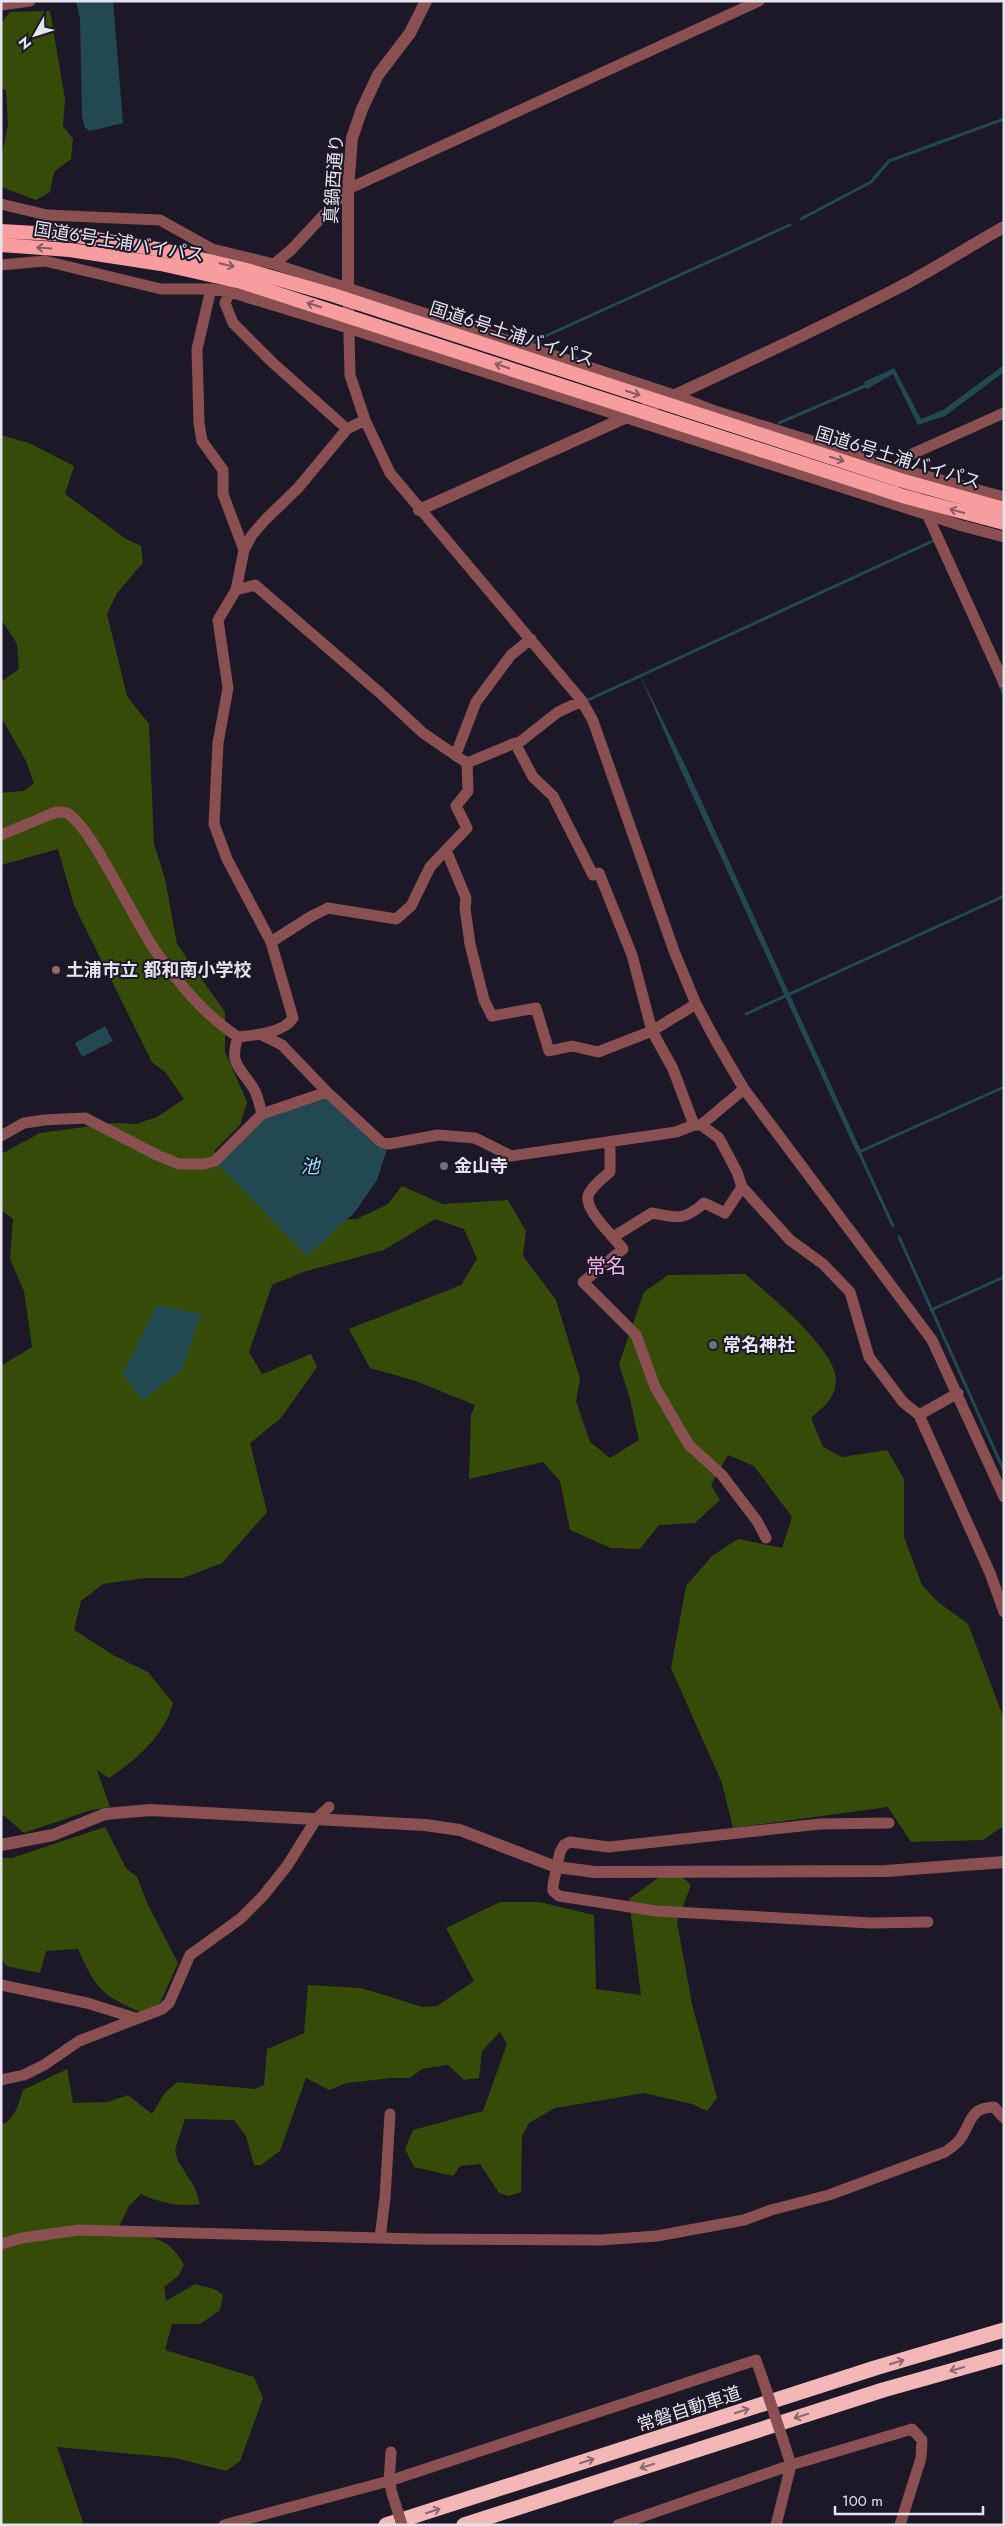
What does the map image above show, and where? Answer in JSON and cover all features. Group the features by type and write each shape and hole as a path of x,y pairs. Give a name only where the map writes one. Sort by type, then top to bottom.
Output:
{"highway":[{"name":"国道6号土浦バイパス","path":"1,231 71,235 162,257 877,488 1004,523"},
{"name":"国道6号土浦バイパス","path":"1,245 162,257 247,270 332,295 900,480 1004,509"},
{"name":"常磐自動車道","path":"386,2525 875,2368 1004,2330"},
{"path":"464,2525 884,2390 1004,2356"}],"street":[{"path":"1,4 30,1"},
{"name":"真鍋西通り","path":"348,289 348,189 352,138 362,109 378,75 410,33 426,1"},
{"path":"274,264 305,235 348,189 759,1"},
{"path":"1,204 48,216 160,220 212,249 274,264 674,395 715,411 899,468 1004,497"},
{"path":"419,510 627,417 894,290 1004,227"},
{"path":"1,265 45,261 161,289 211,288 230,292 627,417 844,489 1004,537"},
{"path":"211,288 197,349 199,422 202,441 223,470 223,494 244,550"},
{"path":"348,289 350,375 365,420 390,473 419,510 582,701 593,721 674,951 696,1004 744,1090 932,1340 1004,1498"},
{"path":"230,292 225,304 233,323 273,363 348,429"},
{"path":"899,468 903,458 1004,413"},
{"path":"1,835 56,812 65,812 75,820 88,838 156,952 202,1009 238,1037 262,1035 290,1023 293,1018 271,942 227,859 214,824 218,743 228,688 218,620 236,590 244,550 252,535 298,488 348,429 365,420"},
{"path":"899,468 927,514 1004,683"},
{"path":"236,590 255,584 423,733 467,763 468,791 456,806 467,828 430,867 411,906 396,919 328,908 271,942"},
{"path":"456,754 476,702 511,655 531,640"},
{"path":"467,763 514,743 516,745 558,712 582,701"},
{"path":"516,745 533,777 553,796 593,876 599,873 632,955 652,1030 673,1069 698,1125 719,1138 737,1172 742,1187 790,1240 823,1264 850,1292 869,1357 903,1402 919,1415 990,1573 1004,1612"},
{"path":"446,850 466,898 465,908 470,944 484,1000 492,1016 536,1008 549,1051 572,1046 598,1052 652,1030 696,1004"},
{"path":"262,1035 282,1045 327,1092 381,1142 389,1144 438,1135 475,1138 511,1156 594,1142 610,1143 676,1132 698,1125 744,1090"},
{"path":"238,1037 234,1063 255,1091 262,1114"},
{"path":"1,1136 24,1123 85,1118 157,1155 179,1164 204,1164 215,1161 262,1114 327,1092"},
{"path":"610,1143 610,1172 595,1186 588,1196 589,1208 623,1249 583,1282 636,1335 654,1386 688,1445 722,1475 757,1521 766,1538"},
{"path":"613,1237 652,1213 677,1218 687,1216 704,1203 725,1213 742,1187"},
{"path":"919,1415 958,1394"},
{"path":"1,2080 24,2074 44,2065 79,2041 135,2018 156,2012 169,2003 190,1955 240,1919 263,1896 287,1866 317,1818 329,1806"},
{"path":"1,1845 53,1835 105,1814 150,1810 426,1825 460,1830 556,1867 620,1873 876,1872 1004,1862"},
{"path":"889,1822 820,1824 609,1847 570,1842 564,1845 556,1867 552,1885 553,1892 559,1896 656,1911 870,1923 928,1922"},
{"path":"1,1985 86,2003 135,2018"},
{"path":"1,2244 22,2238 78,2230 380,2238 601,2240 656,2236 744,2220 771,2210 829,2195 945,2152 960,2139 974,2113 982,2107 994,2107 1004,2118"},
{"path":"380,2238 386,2198 390,2114"},
{"path":"224,2525 390,2485 756,2360 791,2465 776,2525"},
{"path":"618,2525 791,2465 912,2429 922,2440 920,2458 900,2525"},
{"path":"391,2452 390,2485 402,2525"}],"green space":[{"path":"50,11 65,99 63,126 73,139 71,159 54,172 50,192 36,200 1,187 1,160 8,124 6,90 1,88 1,23 10,12"},
{"path":"1,435 29,443 74,466 65,494 126,539 141,546 143,563 117,593 107,614 127,696 149,724 154,844 165,879 177,944 225,1012 225,1052 247,1102 240,1125 214,1151 249,1184 311,1221 357,1219 388,1204 402,1186 443,1204 508,1200 526,1231 523,1256 556,1300 580,1379 576,1401 590,1442 610,1458 639,1440 630,1399 619,1364 644,1292 668,1275 745,1274 800,1323 825,1354 833,1368 836,1381 831,1398 811,1418 823,1447 842,1457 887,1450 904,1479 904,1537 922,1585 938,1602 968,1624 1004,1719 1004,1826 983,1840 911,1842 888,1807 733,1828 722,1783 671,1668 686,1586 712,1556 738,1539 782,1548 792,1517 754,1466 728,1455 711,1485 720,1500 695,1523 659,1525 640,1549 611,1548 570,1530 560,1481 543,1462 469,1479 471,1415 475,1405 416,1381 370,1368 349,1329 461,1285 477,1259 464,1229 435,1219 384,1250 303,1272 272,1285 249,1352 262,1374 311,1354 317,1367 281,1418 250,1443 267,1512 222,1563 183,1578 144,1578 103,1584 81,1601 74,1630 115,1656 148,1672 173,1703 169,1715 148,1746 129,1763 109,1778 97,1770 110,1807 88,1811 24,1833 1,1813 1,1366 32,1347 24,1291 10,1259 13,1219 1,1210 1,1154 40,1133 114,1123 136,1124 157,1117 184,1099 166,1073 152,1062 74,905 58,849 1,865 1,793 24,791 34,783 26,761 1,717 1,682 19,669 17,644 1,619"},
{"path":"105,1827 126,1868 137,1877 148,1905 178,1963 160,2003 142,2013 117,2001 101,1989 95,1982 78,1949 46,1951 40,1973 6,1966 1,1957 1,1858 12,1858"},
{"path":"672,1868 691,1885 677,1922 692,2004 717,2098 707,2111 692,2104 644,2093 555,2108 529,2123 522,2136 521,2192 509,2196 499,2193 480,2164 460,2166 453,2176 414,2167 405,2149 413,2130 483,2111 507,2044 500,2032 482,2051 479,2078 464,2080 448,2065 422,2069 410,2078 391,2078 347,2083 329,2090 306,2078 280,2151 261,2165 254,2165 246,2136 234,2120 185,2119 175,2150 178,2161 195,2188 200,2204 170,2204 141,2194 129,2206 115,2235 156,2239 171,2247 178,2255 184,2265 179,2275 164,2287 166,2301 195,2284 214,2289 223,2295 220,2310 200,2324 172,2324 165,2350 254,2377 263,2398 240,2461 226,2471 175,2458 57,2447 84,2525 1,2525 1,2125 10,2120 23,2090 67,2069 73,2103 108,2102 128,2095 152,2114 164,2094 177,2082 255,2089 264,2085 267,2049 304,2033 308,1985 361,1988 423,2007 437,2006 474,1981 446,1928 500,1902 539,1902 594,1915 596,1989 641,1995 629,1899"}],"water":[{"path":"76,1 113,1 123,123 90,131 85,128 82,117 80,19"},
{"path":"1004,365 1004,372 945,416 918,425 893,374 867,389 864,382 894,368 921,419 943,410"},
{"path":"639,673 685,765 862,1153 857,1153 680,768"},
{"path":"105,1026 113,1041 82,1057 75,1043"},
{"name":"池","path":"326,1094 388,1146 377,1180 355,1212 307,1256 217,1163 264,1116"},
{"path":"157,1305 201,1314 182,1370 142,1400 123,1374"}],"waterway":[{"path":"801,219 871,182 889,161 1004,119"},
{"path":"528,344 790,225"},
{"path":"779,423 865,386"},
{"path":"588,700 935,540"},
{"path":"999,684 1004,695"},
{"path":"746,1014 1004,896"},
{"path":"859,1152 1004,1087"},
{"path":"859,1152 893,1226"},
{"path":"899,1237 1004,1471"},
{"path":"931,1310 1004,1277"}],"place":[{"name":"土浦市立 都和南小学校","path":"56,970"},
{"name":"金山寺","path":"444,1166"},
{"name":"常名神社","path":"713,1345"}],"district":[{"name":"常名","path":"606,1266"}]}
